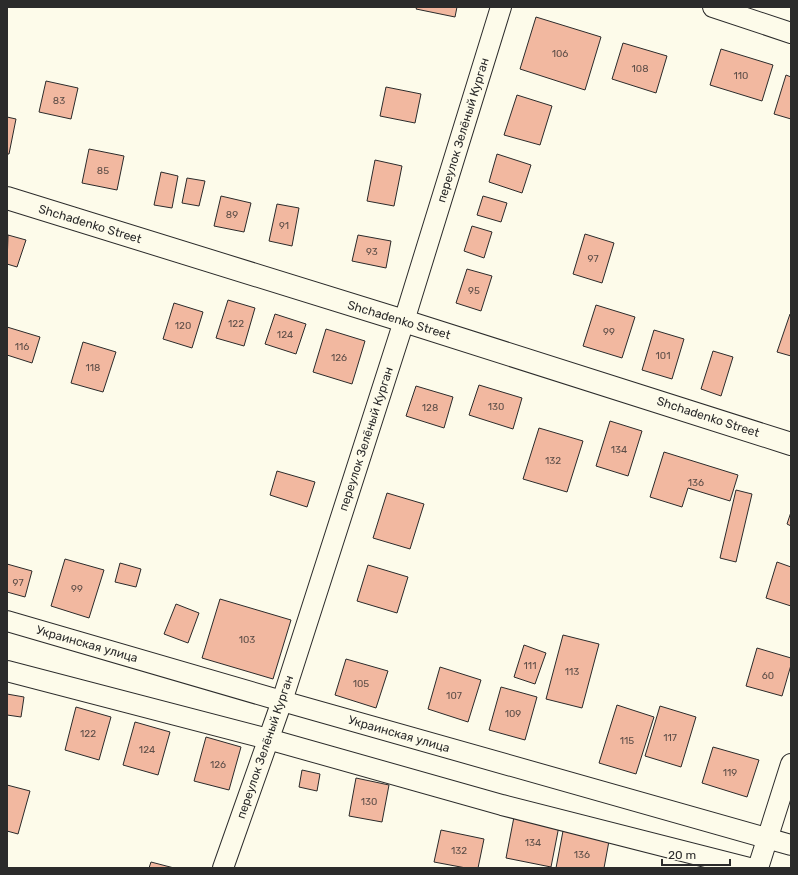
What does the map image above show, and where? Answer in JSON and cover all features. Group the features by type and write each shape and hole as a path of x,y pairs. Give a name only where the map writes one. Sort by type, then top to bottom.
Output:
{"street":[{"name":"переулок Зелёный Курган","path":"222,868 282,701 404,321 501,7"},
{"path":"713,7 791,33"},
{"name":"Shchadenko Street","path":"7,198 404,321 791,444"},
{"name":"Украинская улица","path":"7,620 282,701 791,845"},
{"path":"7,671 268,739 502,805 749,868"},
{"path":"758,868 791,764"}],"building":[{"path":"417,7 457,7 455,17 416,9"},
{"path":"536,17 601,37 585,90 520,69"},
{"path":"623,43 667,56 656,93 612,79"},
{"path":"721,49 773,65 762,101 710,85"},
{"path":"786,75 791,77 791,119 774,114"},
{"path":"46,81 78,88 71,119 39,112"},
{"path":"386,87 421,94 415,123 380,116"},
{"path":"517,95 552,106 540,145 504,135"},
{"path":"7,117 16,119 9,154 7,154"},
{"path":"89,149 124,156 117,190 82,183"},
{"path":"497,154 531,165 522,193 489,182"},
{"path":"375,160 402,166 394,206 367,201"},
{"path":"161,172 178,176 172,208 154,205"},
{"path":"187,178 205,181 199,206 182,203"},
{"path":"221,196 251,203 244,232 214,226"},
{"path":"483,196 507,203 501,222 477,215"},
{"path":"277,204 299,208 292,246 269,241"},
{"path":"472,226 492,232 484,258 464,251"},
{"path":"585,234 614,243 602,283 573,274"},
{"path":"8,235 26,240 17,267 7,264"},
{"path":"358,235 391,241 386,268 352,261"},
{"path":"467,269 492,276 481,311 456,303"},
{"path":"228,300 255,308 244,346 216,338"},
{"path":"174,303 203,312 192,348 163,339"},
{"path":"596,305 635,317 622,358 583,346"},
{"path":"275,314 306,324 296,354 265,344"},
{"path":"791,314 791,356 777,352"},
{"path":"7,327 40,337 32,363 7,355"},
{"path":"326,329 365,341 352,384 313,372"},
{"path":"654,330 684,339 672,379 642,370"},
{"path":"83,342 116,352 103,392 71,383"},
{"path":"713,351 733,357 721,396 701,389"},
{"path":"479,385 522,398 513,429 469,415"},
{"path":"416,386 453,397 444,428 406,416"},
{"path":"610,421 642,431 628,476 596,466"},
{"path":"539,428 583,441 567,492 523,479"},
{"path":"664,452 738,475 730,501 688,488 682,507 650,497"},
{"path":"277,471 315,482 307,507 270,495"},
{"path":"736,490 752,494 736,562 720,558"},
{"path":"387,493 424,504 410,549 373,538"},
{"path":"791,512 791,526 787,524"},
{"path":"65,559 104,570 89,618 51,606"},
{"path":"777,562 791,567 791,606 766,598"},
{"path":"120,563 141,569 136,587 115,582"},
{"path":"7,564 32,571 25,597 7,592"},
{"path":"368,565 408,577 397,613 357,601"},
{"path":"220,599 291,620 273,679 202,658"},
{"path":"176,604 199,613 188,643 164,634"},
{"path":"563,635 599,644 582,708 546,699"},
{"path":"524,645 546,653 535,684 514,677"},
{"path":"757,648 791,658 791,665 782,696 746,686"},
{"path":"346,659 388,671 376,708 335,695"},
{"path":"440,667 481,680 468,722 428,709"},
{"path":"501,687 537,697 525,740 489,730"},
{"path":"7,694 24,697 21,717 7,715"},
{"path":"617,705 654,717 636,774 599,763"},
{"path":"660,706 696,717 681,767 645,756"},
{"path":"76,707 111,717 99,760 65,750"},
{"path":"135,722 170,732 158,775 123,765"},
{"path":"206,737 241,747 229,790 194,781"},
{"path":"713,747 759,760 747,797 702,783"},
{"path":"302,770 320,774 317,791 299,787"},
{"path":"356,778 389,785 382,822 349,816"},
{"path":"7,785 30,791 18,834 7,831"},
{"path":"514,817 559,826 551,867 506,858"},
{"path":"441,830 484,839 478,868 466,868 434,862"},
{"path":"563,831 609,841 604,868 556,868"},
{"path":"151,862 174,868 149,868"}]}
